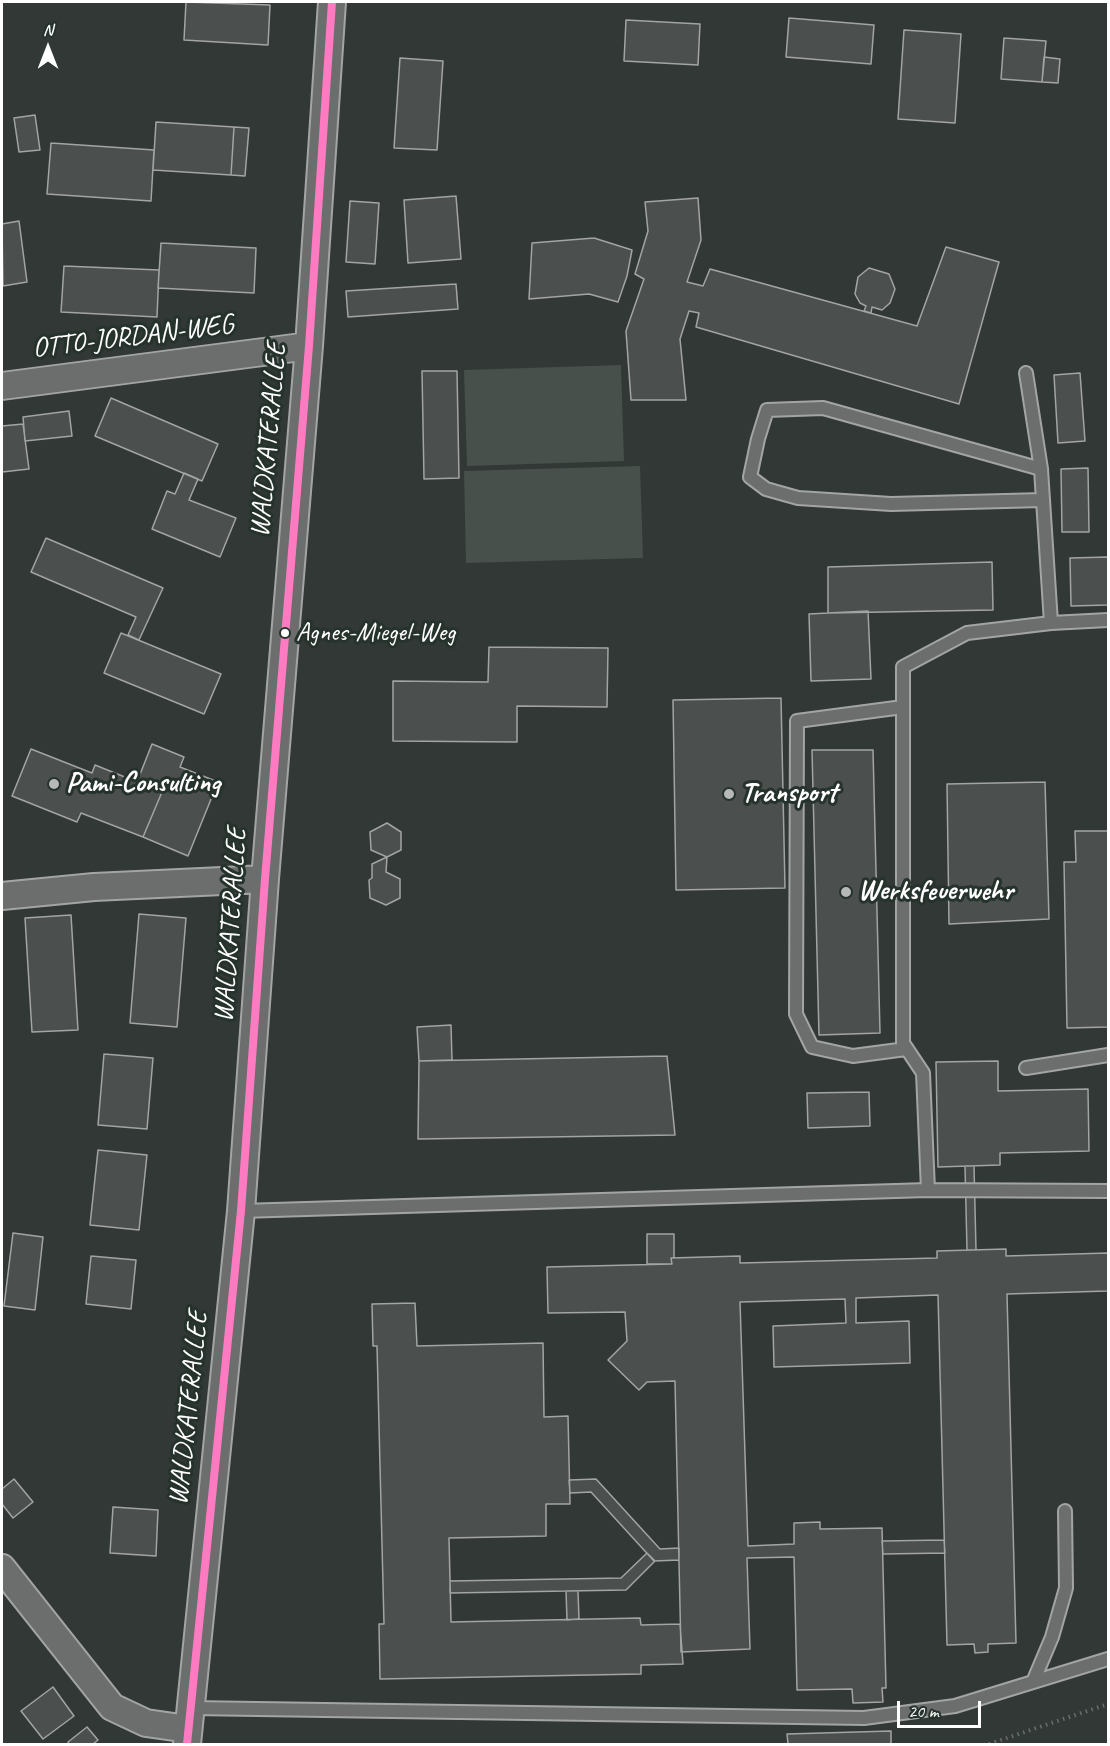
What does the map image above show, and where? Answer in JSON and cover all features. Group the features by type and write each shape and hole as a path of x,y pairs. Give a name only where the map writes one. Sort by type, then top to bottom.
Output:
{"street":[{"name":"WALDKATERALLEE","path":"188,1727 241,1211 265,879 309,346 332,2"},
{"name":"OTTO-JORDAN-WEG","path":"2,386 309,346"},
{"path":"2,896 93,887 265,879"},
{"path":"2,1568 112,1707 146,1722 188,1727"}],"lane":[{"path":"1026,373 1041,470 1051,623"},
{"path":"1041,470 823,408 767,410 750,477 766,489 798,498 891,504 1043,500"},
{"path":"928,1190 923,1073 903,1043 903,667 967,633 1051,623 1108,620"},
{"path":"903,707 797,721 796,1014 812,1047 853,1056 906,1049"},
{"path":"1026,1068 1108,1055"},
{"path":"241,1211 928,1190 1108,1191"},
{"path":"1033,1682 1053,1637 1066,1588 1065,1511"},
{"path":"188,1727 864,1718 955,1706 1108,1659"}],"path":[{"path":"989,1744 1108,1704"}],"shaded area":[{"path":"621,365 624,461 467,466 464,370"},
{"path":"640,466 643,558 466,563 464,471"}],"building":[{"path":"186,2 270,5 268,45 184,40"},
{"path":"789,18 874,25 871,64 786,57"},
{"path":"626,20 700,24 698,65 624,61"},
{"path":"904,30 961,34 955,123 898,119"},
{"path":"1004,38 1046,41 1042,82 1001,79"},
{"path":"1044,57 1060,59 1058,83 1042,82"},
{"path":"400,58 443,61 437,150 394,148"},
{"path":"35,115 40,150 19,152 14,118"},
{"path":"156,122 234,127 231,175 153,170"},
{"path":"234,127 249,128 245,176 231,175"},
{"path":"51,143 154,150 151,201 47,194"},
{"path":"456,196 461,259 408,263 404,200"},
{"path":"698,198 701,240 687,282 703,286 710,269 917,326 946,247 999,262 959,404 696,327 699,313 689,311 680,339 686,400 631,400 626,331 644,279 635,274 648,231 645,202"},
{"path":"350,201 379,203 375,264 346,262"},
{"path":"19,221 27,282 3,286 2,224"},
{"path":"594,238 632,250 627,276 618,302 589,294 529,299 532,243"},
{"path":"161,243 256,248 254,293 158,288"},
{"path":"64,266 159,270 157,317 61,312"},
{"path":"869,268 889,274 895,289 890,303 882,310 872,307 871,313 864,311 866,306 860,303 855,294 858,277"},
{"path":"456,284 458,309 348,317 346,291"},
{"path":"422,371 457,371 459,478 424,479"},
{"path":"1080,373 1085,441 1058,443 1054,375"},
{"path":"111,398 218,444 202,481 95,436"},
{"path":"69,411 72,436 25,441 23,417"},
{"path":"23,424 29,469 2,472 2,426"},
{"path":"1088,468 1089,532 1062,532 1061,469"},
{"path":"184,473 198,479 189,500 236,518 220,557 152,529 167,491 175,494"},
{"path":"46,538 163,588 139,640 128,635 136,617 31,572"},
{"path":"1108,557 1108,605 1071,606 1070,558"},
{"path":"992,562 993,610 828,613 828,567"},
{"path":"868,611 871,679 811,681 809,614"},
{"path":"121,633 221,674 204,714 104,673"},
{"path":"489,647 608,648 607,707 517,706 517,742 393,741 393,681 488,682"},
{"name":"Transport","path":"781,698 785,888 676,890 673,700"},
{"path":"152,744 184,757 180,767 218,782 188,856 143,837 162,792 137,782"},
{"path":"31,749 92,773 95,765 162,792 143,837 81,813 77,822 12,796"},
{"name":"Werksfeuerwehr","path":"812,750 873,750 880,1033 819,1035"},
{"path":"1045,782 1049,919 949,924 947,784"},
{"path":"387,823 401,832 401,850 387,857 371,850 370,832"},
{"path":"1075,831 1108,831 1108,1027 1067,1028 1064,862 1076,862"},
{"path":"387,857 386,872 400,879 400,898 386,905 370,898 369,880 372,878 372,864"},
{"path":"139,914 186,918 177,1027 130,1023"},
{"path":"71,915 78,1030 32,1032 25,918"},
{"path":"451,1025 452,1060 419,1061 417,1027"},
{"path":"104,1054 153,1058 147,1129 98,1125"},
{"path":"667,1056 675,1135 418,1139 419,1061"},
{"path":"998,1061 998,1091 1088,1089 1089,1151 1000,1153 1000,1165 938,1167 936,1062"},
{"path":"869,1092 870,1126 808,1128 807,1093"},
{"path":"98,1150 147,1155 139,1230 90,1225"},
{"path":"965,1166 974,1166 976,1250 967,1250"},
{"path":"13,1233 43,1237 35,1310 4,1306"},
{"path":"647,1234 674,1234 672,1264 647,1264"},
{"path":"1006,1249 1006,1256 1108,1253 1108,1291 1007,1294 1016,1643 988,1644 988,1652 975,1653 974,1644 947,1645 938,1295 856,1298 856,1323 909,1321 910,1363 774,1367 773,1326 846,1323 845,1299 740,1302 748,1546 794,1544 794,1523 820,1522 820,1529 882,1528 886,1688 882,1688 883,1702 853,1703 852,1689 797,1690 794,1557 747,1558 750,1649 681,1652 675,1381 647,1382 639,1390 608,1360 627,1341 625,1312 548,1313 547,1267 672,1264 671,1258 740,1256 740,1263 937,1258 937,1251"},
{"path":"91,1256 136,1260 131,1309 86,1304"},
{"path":"415,1303 417,1346 543,1343 544,1417 568,1416 570,1504 546,1504 546,1536 449,1538 451,1622 640,1618 641,1625 680,1624 683,1664 641,1665 641,1674 380,1679 379,1624 384,1624 377,1346 373,1346 372,1304"},
{"path":"14,1479 33,1502 13,1518 2,1504 2,1489"},
{"path":"596,1479 660,1549 679,1548 679,1560 654,1561 591,1492 570,1493 569,1480"},
{"path":"113,1507 158,1510 156,1556 110,1553"},
{"path":"944,1540 945,1553 883,1554 882,1541"},
{"path":"647,1553 655,1561 626,1590 450,1593 450,1581 621,1578"},
{"path":"566,1591 578,1591 579,1619 567,1620"},
{"path":"53,1687 74,1716 43,1739 21,1711"},
{"path":"87,1727 98,1740 93,1744 69,1744 68,1742"},
{"path":"891,1731 891,1744 788,1744 787,1734"}],"transit line":[{"path":"187,1744 241,1211 265,879 309,346 332,2"}],"place":[{"name":"Agnes-Miegel-Weg","path":"285,633"},
{"name":"Pami-Consulting","path":"54,784"},
{"name":"Transport","path":"729,794"},
{"name":"Werksfeuerwehr","path":"846,892"}]}
